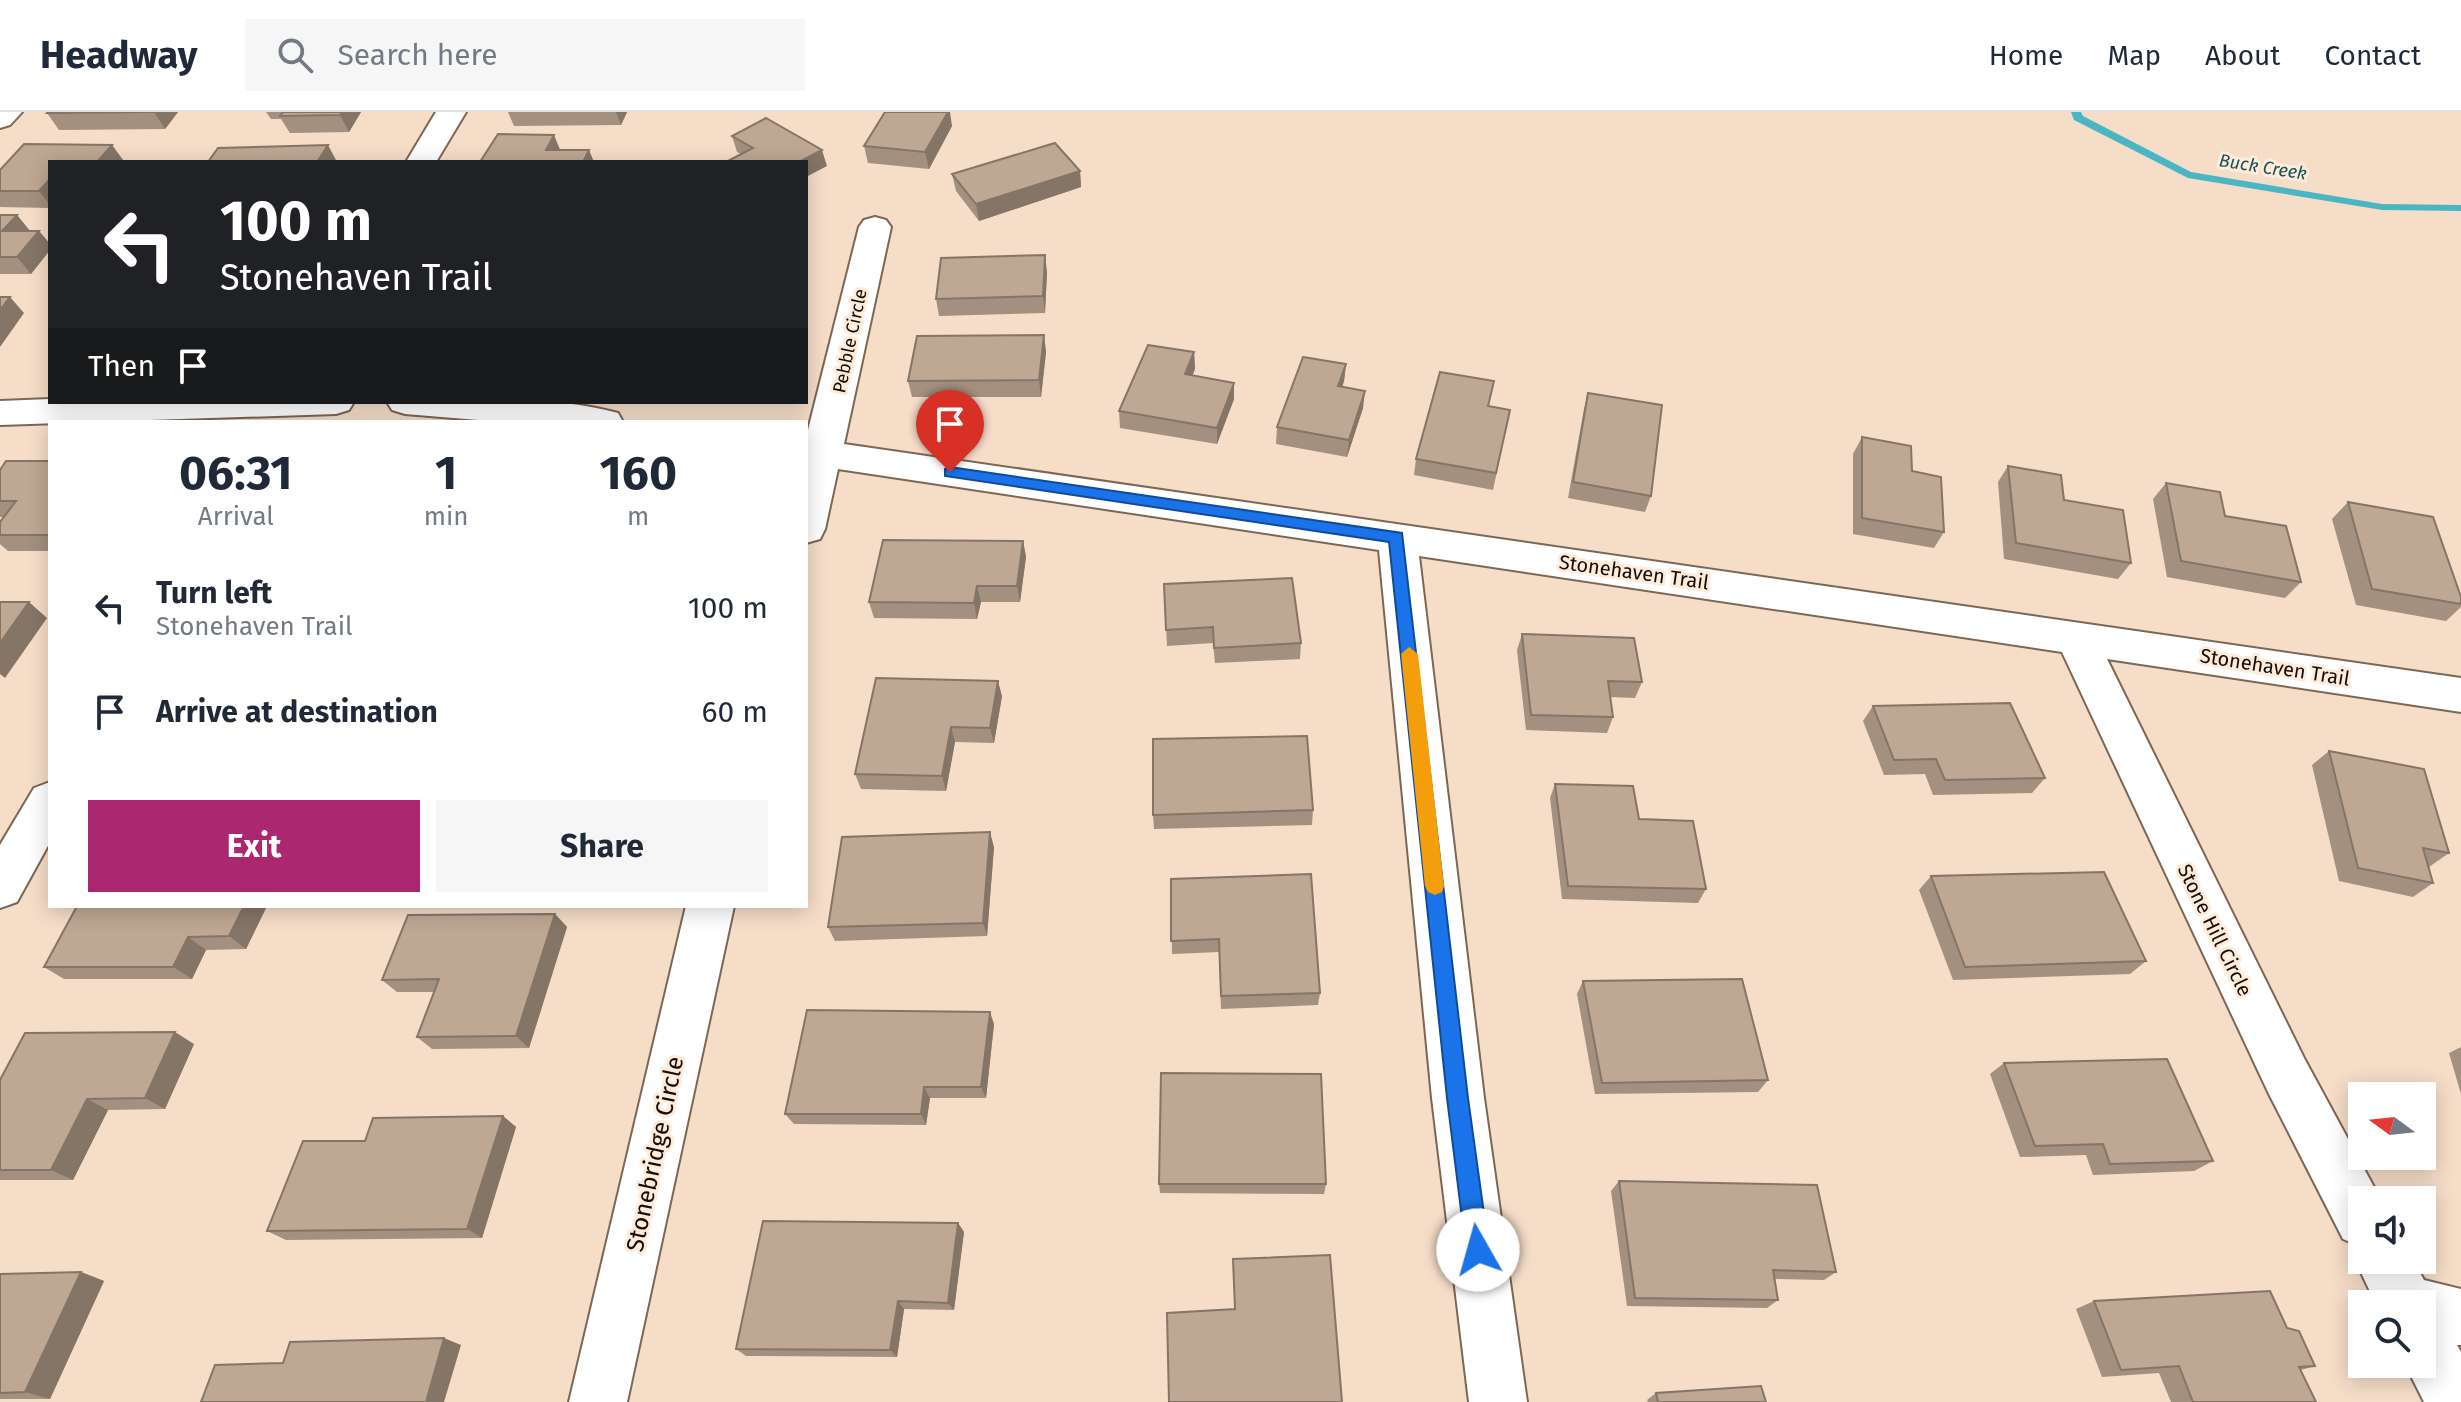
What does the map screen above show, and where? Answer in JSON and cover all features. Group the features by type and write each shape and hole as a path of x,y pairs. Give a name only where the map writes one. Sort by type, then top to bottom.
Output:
{"street":[{"path":"0,119 7,112"},
{"path":"422,160 451,112"},
{"name":"Pebble Circle","path":"816,452 875,227"},
{"path":"0,413 277,409 319,404"},
{"path":"433,404 588,420"},
{"path":"808,514 816,452"},
{"name":"Stonehaven Trail","path":"816,452 2461,695"},
{"path":"1397,537 1458,1098 1498,1402"},
{"name":"Stone Hill Circle","path":"2075,636 2286,1075 2348,1193"},
{"path":"0,887 48,804"},
{"name":"Stonebridge Circle","path":"598,1402 710,908"},
{"path":"2436,1311 2461,1317"},
{"path":"2436,1364 2455,1402"}],"building":[{"path":"48,112 154,112 47,113"},
{"path":"283,112 342,112 340,115 280,116"},
{"path":"885,112 948,112 925,152 864,146"},
{"path":"766,118 822,150 803,160 730,160 753,148 732,136"},
{"path":"498,134 554,135 546,150 589,150 584,160 481,160"},
{"path":"1055,143 1080,171 976,204 952,174"},
{"path":"24,144 112,145 99,160 48,160 48,181 39,191 0,191 0,170"},
{"path":"328,145 318,160 209,160 218,148"},
{"path":"0,215 17,215 2,231 39,231 17,257 0,257"},
{"path":"1045,255 1043,296 936,299 941,258"},
{"path":"0,297 10,297 0,310"},
{"path":"1044,335 1039,380 908,381 917,336"},
{"path":"1148,345 1194,352 1185,374 1234,383 1217,428 1119,411"},
{"path":"1303,357 1346,364 1338,386 1365,391 1349,440 1277,427"},
{"path":"1440,372 1494,381 1488,406 1510,410 1496,473 1416,459"},
{"path":"1588,393 1662,405 1651,496 1573,482"},
{"path":"1862,437 1911,446 1912,471 1941,477 1944,532 1862,518"},
{"path":"6,461 48,461 48,535 0,535 0,522 16,501 0,501 0,470"},
{"path":"2008,466 2061,475 2064,500 2123,510 2131,563 2016,543"},
{"path":"2166,483 2220,492 2225,516 2286,526 2301,582 2181,561"},
{"path":"2348,502 2433,517 2461,604 2372,589"},
{"path":"883,540 1023,541 1017,586 977,586 974,603 869,602"},
{"path":"1292,578 1301,643 1214,648 1213,627 1166,630 1164,584"},
{"path":"0,602 29,602 0,643"},
{"path":"1522,634 1634,638 1642,682 1608,681 1613,717 1531,715"},
{"path":"876,678 998,681 990,728 951,727 942,776 855,774"},
{"path":"2010,703 2045,778 1945,780 1936,759 1894,760 1873,706"},
{"path":"1307,736 1313,810 1153,815 1153,739"},
{"path":"2329,751 2424,769 2449,853 2423,848 2433,883 2358,868"},
{"path":"1555,784 1633,786 1639,819 1693,821 1706,889 1568,886"},
{"path":"990,832 983,923 828,927 842,837"},
{"path":"2104,872 2146,961 1965,967 1931,876"},
{"path":"1311,874 1320,993 1221,996 1219,939 1171,941 1171,879"},
{"path":"76,908 243,908 229,936 188,937 173,967 44,967"},
{"path":"555,914 516,1036 417,1037 439,979 382,980 408,915"},
{"path":"1742,979 1768,1080 1602,1083 1583,981"},
{"path":"807,1010 990,1012 981,1087 924,1087 921,1114 785,1114"},
{"path":"175,1032 145,1098 87,1099 51,1170 0,1170 0,1080 25,1033"},
{"path":"2167,1059 2213,1161 2110,1164 2103,1144 2035,1146 2004,1063"},
{"path":"1161,1073 1321,1074 1326,1184 1159,1184"},
{"path":"503,1116 467,1229 267,1231 303,1141 365,1141 373,1118"},
{"path":"1619,1181 1817,1185 1836,1272 1773,1270 1778,1300 1635,1298"},
{"path":"763,1221 958,1223 948,1303 898,1301 890,1350 736,1349"},
{"path":"1330,1255 1342,1402 1169,1402 1167,1313 1235,1309 1233,1259"},
{"path":"81,1272 25,1392 0,1393 0,1274"},
{"path":"2270,1291 2287,1328 2299,1331 2315,1366 2299,1367 2316,1402 2193,1402 2179,1366 2121,1370 2094,1301"},
{"path":"444,1338 426,1402 201,1402 215,1365 283,1363 290,1342"},
{"path":"1761,1386 1766,1402 1658,1402 1656,1393"}],"waterway":[{"name":"Buck Creek","path":"2076,112 2078,118 2188,175 2382,207 2461,208"}],"slow traffic":[{"path":"1409,654 1435,886"}],"route":[{"path":"950,472 1397,537 1458,1098 1478,1250"}]}
